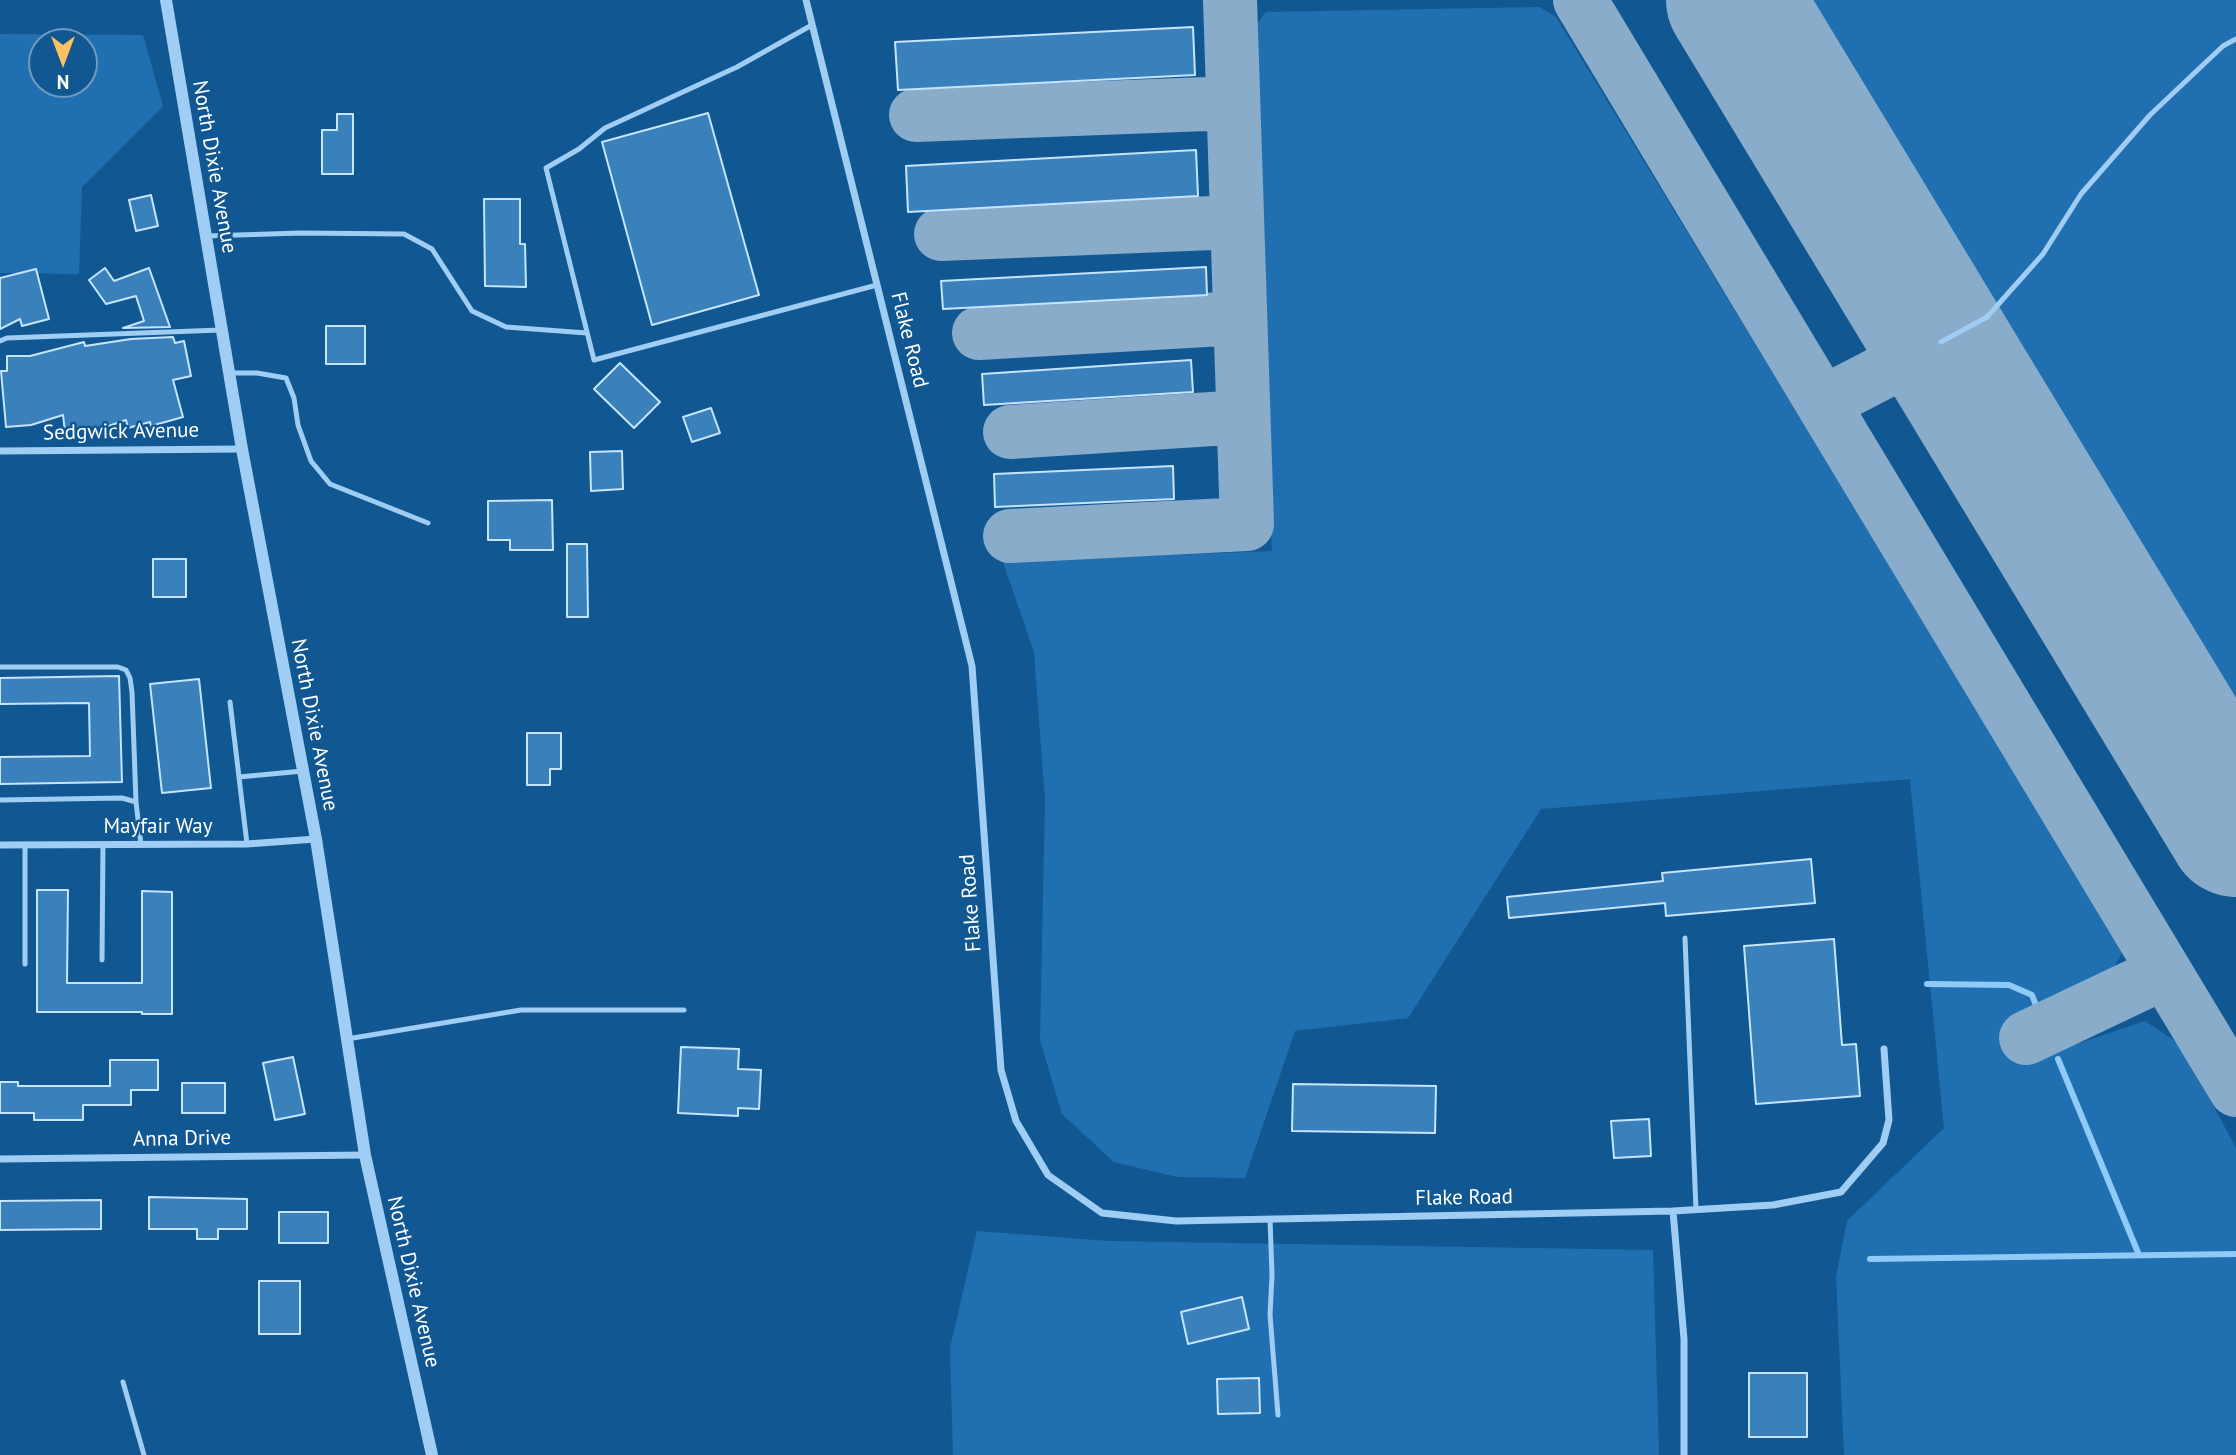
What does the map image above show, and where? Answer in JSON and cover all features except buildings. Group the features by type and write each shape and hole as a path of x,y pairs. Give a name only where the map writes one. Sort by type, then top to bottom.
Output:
{"street":[{"name":"North Dixie Avenue","path":"166,0 242,449 316,839 365,1155 432,1455"},
{"name":"Flake Road","path":"806,0 972,666 1001,1070 1017,1121 1048,1175 1102,1213 1176,1221 1672,1211 1773,1205 1841,1192 1882,1143 1889,1120 1884,1049"},
{"name":"Sedgwick Avenue","path":"0,451 242,449"},
{"name":"Mayfair Way","path":"0,845 247,844 316,839"},
{"name":"Anna Drive","path":"0,1159 365,1155"},
{"path":"1672,1211 1684,1339 1684,1455"}],"lane":[{"path":"813,25 737,67 605,128 579,149 546,167 594,360 877,285"},
{"path":"1941,342 1987,317 2043,254 2081,194 2150,115 2223,46 2236,39"},
{"path":"206,236 404,234 432,249 472,311 506,327 587,333"},
{"path":"0,341 7,338 221,330"},
{"path":"229,373 257,373 286,378 295,398 298,425 310,461 330,484 428,523"},
{"path":"0,667 118,667 126,670 132,692 136,802 141,845"},
{"path":"230,702 247,844"},
{"path":"239,778 303,771"},
{"path":"0,800 122,798 136,802"},
{"path":"25,844 25,964"},
{"path":"102,960 103,844"},
{"path":"1685,938 1696,1210"},
{"path":"347,1039 521,1010 684,1010"},
{"path":"1270,1219 1272,1275 1269,1315 1278,1415"},
{"path":"123,1382 144,1455"}],"shaded area":[{"path":"1797,0 2236,0 2236,719"},
{"path":"1539,7 1556,17 2124,949 2101,992 2015,1025 2030,1060 2145,1021 2181,1045 2236,1148 2236,1455 1844,1455 1836,1277 1847,1221 1944,1128 1910,779 1541,809 1408,1018 1295,1031 1245,1178 1177,1177 1114,1162 1062,1114 1040,1040 1045,800 1034,652 1003,562 1272,551 1252,30 1266,12"},
{"path":"0,34 28,34 28,98 98,98 98,35 143,35 163,106 82,187 79,274 0,273"},
{"path":"977,1231 1108,1241 1653,1250 1659,1455 953,1455 950,1348"}],"waterway":[{"path":"1927,984 2009,985 2032,995 2037,1008"},
{"path":"2058,1059 2139,1255"},
{"path":"1870,1259 2236,1254"}],"taxiway":[{"path":"1010,536 1247,524 1230,0"},
{"path":"1580,0 2236,1090"},
{"path":"916,115 1233,103"},
{"path":"941,234 1237,222"},
{"path":"979,333 1240,318"},
{"path":"1823,403 1941,342"},
{"path":"1010,432 1243,417"},
{"path":"2026,1038 2165,972"}],"runway":[{"path":"1734,0 2236,829"}]}
